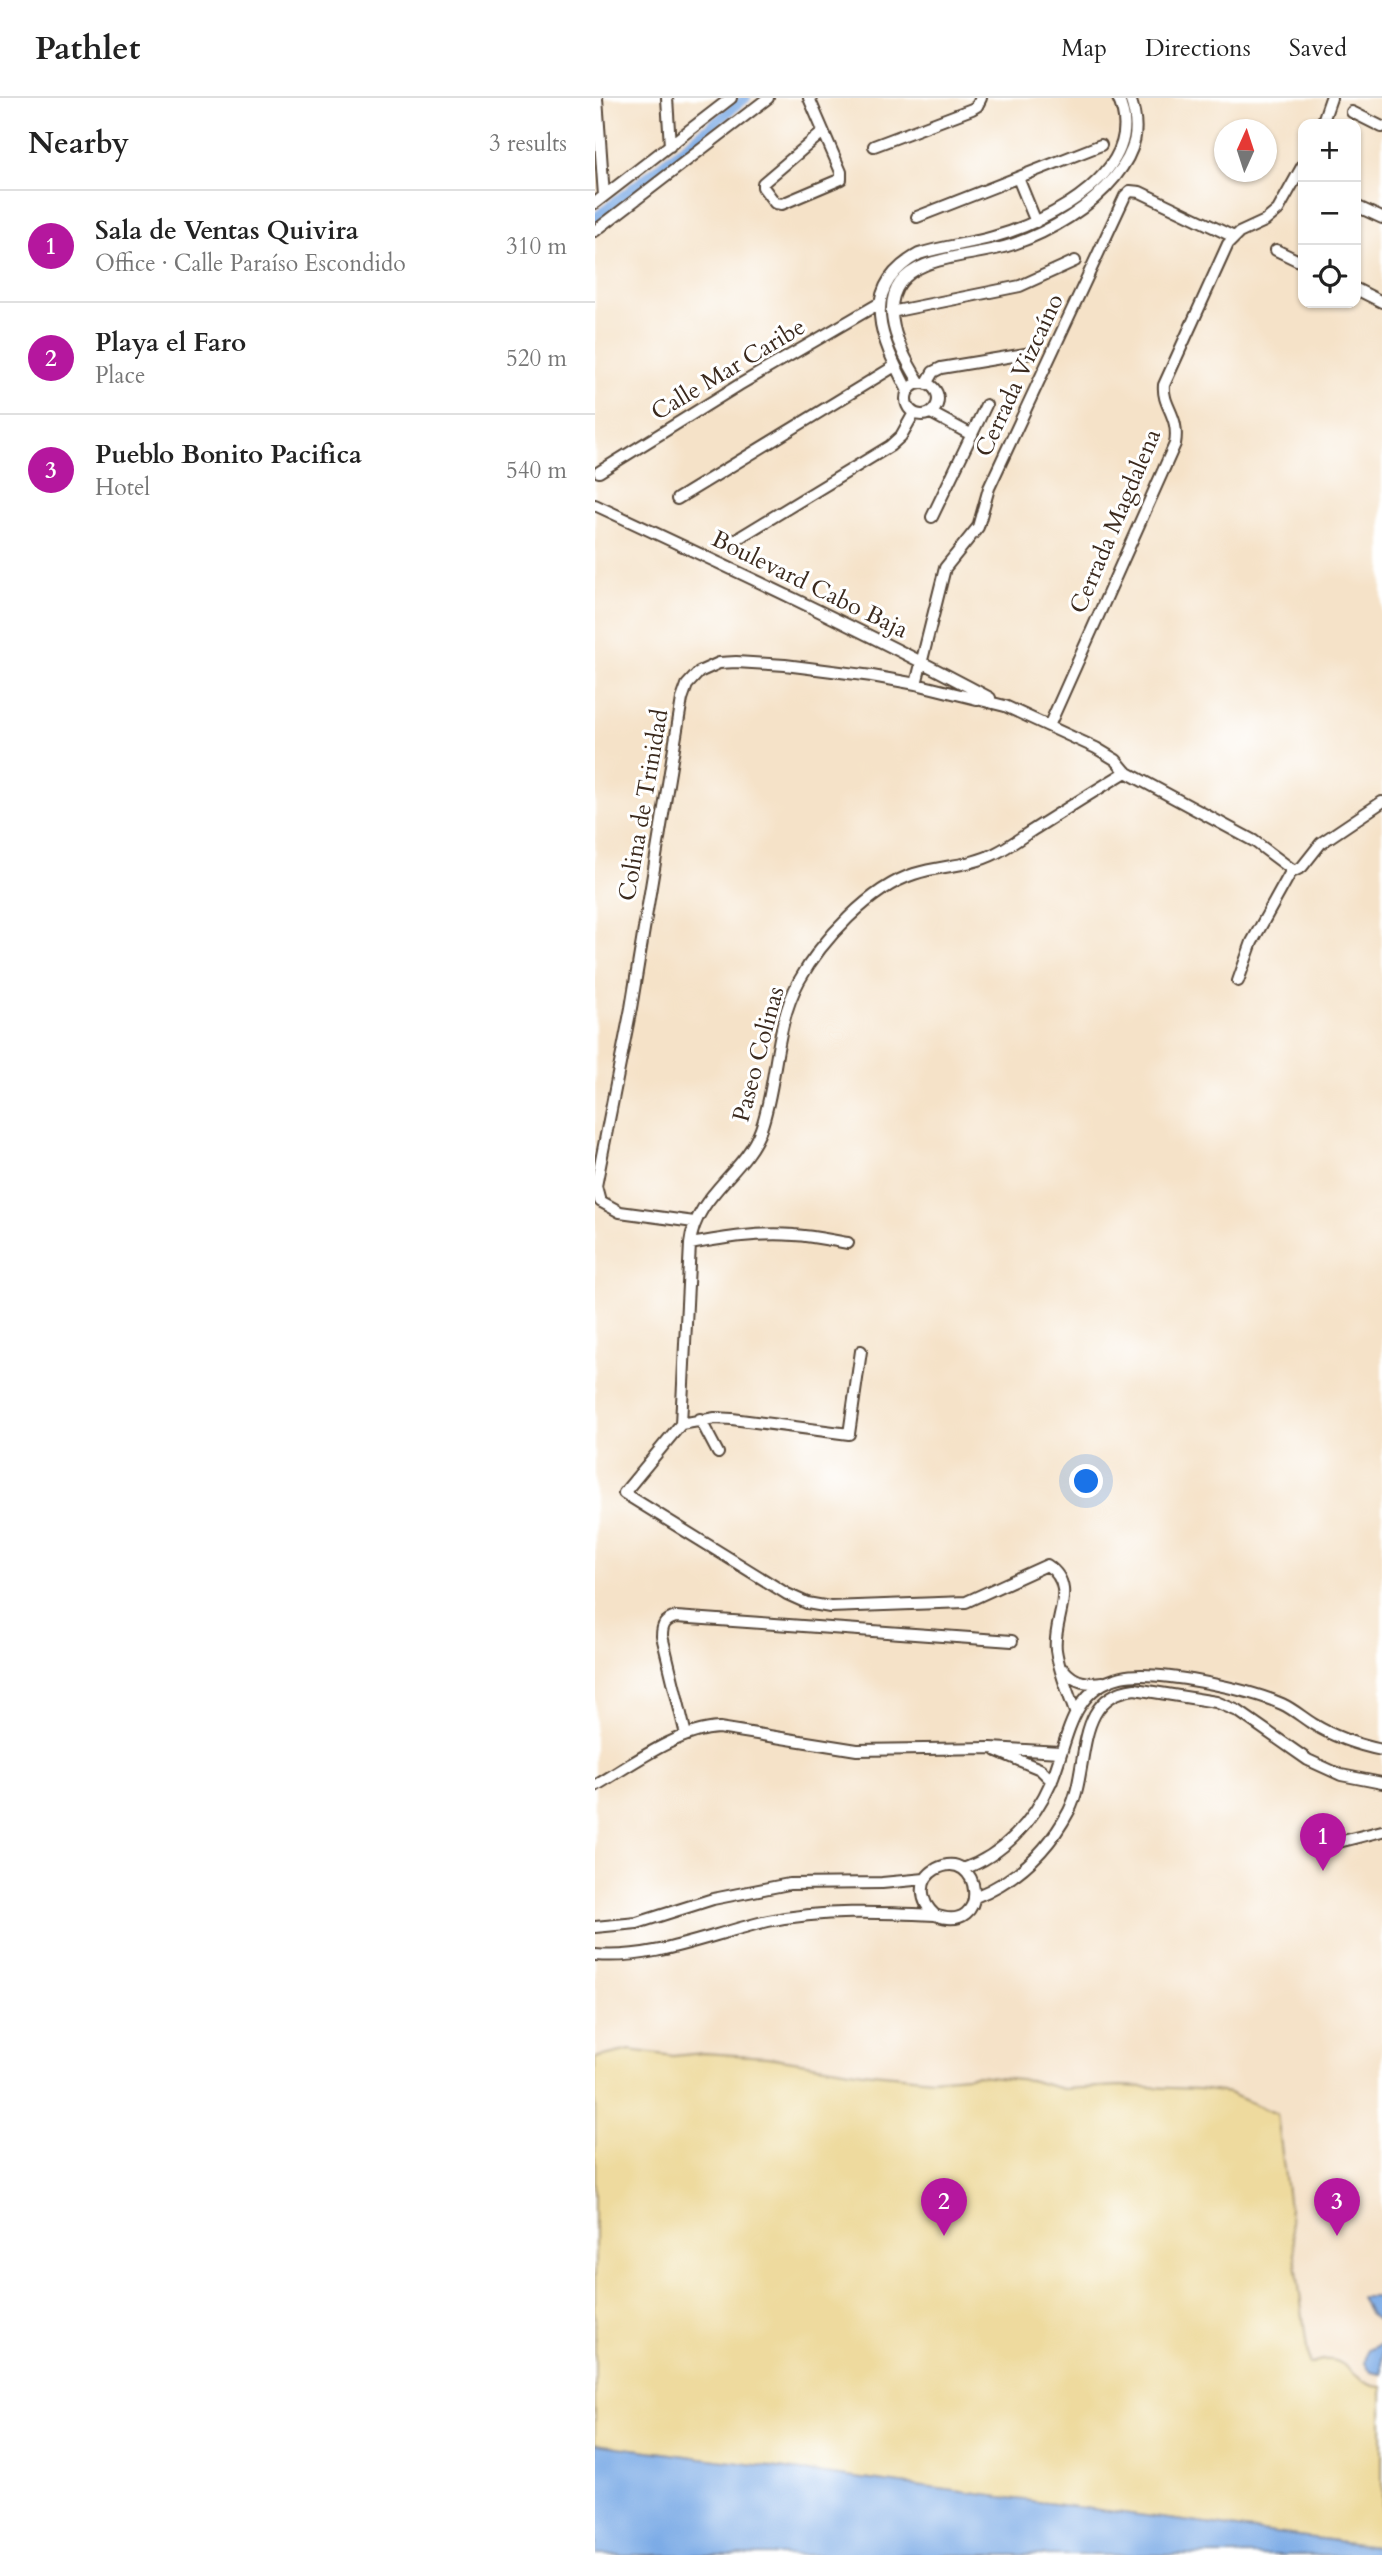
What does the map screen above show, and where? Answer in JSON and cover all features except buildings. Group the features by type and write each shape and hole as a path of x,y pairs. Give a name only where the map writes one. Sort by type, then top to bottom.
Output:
{"street":[{"path":"597,98 600,200"},
{"path":"667,98 670,146"},
{"path":"600,200 731,98"},
{"path":"595,231 768,98"},
{"path":"809,98 841,172 841,179 782,204 775,203 763,183 823,132"},
{"path":"874,146 977,106 981,98"},
{"path":"1118,98 1124,114 1125,134 1120,151 1112,164 1082,193 1036,222 993,237 931,250 909,260 890,280 880,303 880,327 908,391 907,403 914,413 925,415 936,408 937,393 923,384 897,341 891,312 898,289 910,275 924,266 1025,240 1090,202 1125,164 1135,145 1137,125 1130,98"},
{"path":"1324,119 1331,98"},
{"path":"1352,112 1382,127"},
{"path":"917,216 1101,145"},
{"path":"1018,178 1036,222"},
{"path":"1234,237 1265,221 1278,210 1298,182"},
{"name":"Cerrada Vizcaíno","path":"916,684 945,568 978,527 989,488 1125,196 1135,191 1145,193 1234,237"},
{"path":"1361,208 1382,218"},
{"path":"993,237 997,249"},
{"name":"Cerrada Magdalena","path":"1049,726 1175,444 1177,427 1164,398 1164,386 1208,285 1234,237"},
{"path":"1276,250 1298,261"},
{"path":"891,312 995,293 1020,286 1075,261"},
{"path":"1361,292 1382,302"},
{"name":"Calle Mar Caribe","path":"599,472 739,385 880,303"},
{"path":"908,391 923,384 933,372 941,368 1031,353"},
{"path":"677,499 895,366"},
{"path":"932,517 986,405"},
{"path":"732,542 890,446 901,436 914,413"},
{"path":"930,413 972,435"},
{"name":"Boulevard Cabo Baja","path":"595,505 749,577 921,661 1005,706 1109,755 1126,772 1254,841 1292,870"},
{"name":"Colina de Trinidad","path":"694,1222 620,1212 600,1201 597,1180 631,1008 682,699 687,685 699,672 719,663 785,665"},
{"name":"Boulevard Cabo Baja","path":"785,665 839,670 916,684 1005,706"},
{"name":"Paseo Colinas","path":"681,1424 690,1244 694,1222 755,1143 765,1115 781,1031 790,1002 816,954 873,895 894,882 934,869 972,863 998,852 1126,772"},
{"path":"1238,981 1252,942 1292,870 1303,867 1321,843 1382,802"},
{"path":"690,1244 773,1234 848,1243"},
{"path":"861,1351 849,1434 744,1420 700,1419 681,1424 624,1493 786,1594 807,1603 829,1607 966,1602 1047,1565 1059,1575 1063,1589 1056,1635 1058,1662 1075,1712"},
{"path":"700,1419 718,1453"},
{"path":"686,1735 662,1636 664,1623 669,1619 690,1618 1012,1641"},
{"path":"1058,1662 1073,1680 1091,1683 1137,1676 1156,1677 1253,1693 1284,1705 1313,1724 1349,1741 1382,1751"},
{"path":"963,1870 989,1858 1015,1835 1052,1781 1075,1712 1097,1688 1111,1680"},
{"path":"975,1897 1016,1875 1037,1857 1054,1837 1070,1809 1079,1784 1093,1717 1111,1696 1123,1691 1135,1689 1216,1702 1238,1711 1308,1760 1341,1775 1382,1783"},
{"path":"595,1786 686,1735 708,1728 857,1750 991,1748 1060,1752"},
{"path":"991,1748 1040,1769 1052,1781"},
{"path":"1315,1847 1382,1831"},
{"path":"943,1866 963,1870 971,1877 975,1886 972,1906 955,1918 944,1919 935,1915 927,1908 923,1898 925,1879 943,1866"},
{"path":"595,1927 637,1923 712,1899 789,1884 882,1883 925,1879"},
{"path":"595,1955 622,1957 660,1951 740,1928 805,1916 867,1912 935,1915"}],"sand":[{"path":"630,2050 673,2056 703,2053 768,2057 863,2072 932,2079 978,2075 1029,2080 1063,2089 1120,2086 1199,2089 1229,2093 1277,2114 1309,2364 1333,2360 1371,2385 1382,2387 1382,2547 595,2444 595,2058"}],"water":[{"path":"1361,2297 1378,2297 1382,2304 1382,2323 1369,2314"},
{"path":"1382,2345 1382,2374 1371,2372 1365,2362 1368,2350"},
{"path":"595,2444 1382,2547 1382,2555 595,2555"}],"waterway":[{"path":"595,218 746,98"}],"place":[{"name":"Sala de Ventas Quivira","path":"1323,1871"},
{"name":"Playa el Faro","path":"944,2236"},
{"name":"Pueblo Bonito Pacifica","path":"1337,2236"}]}
